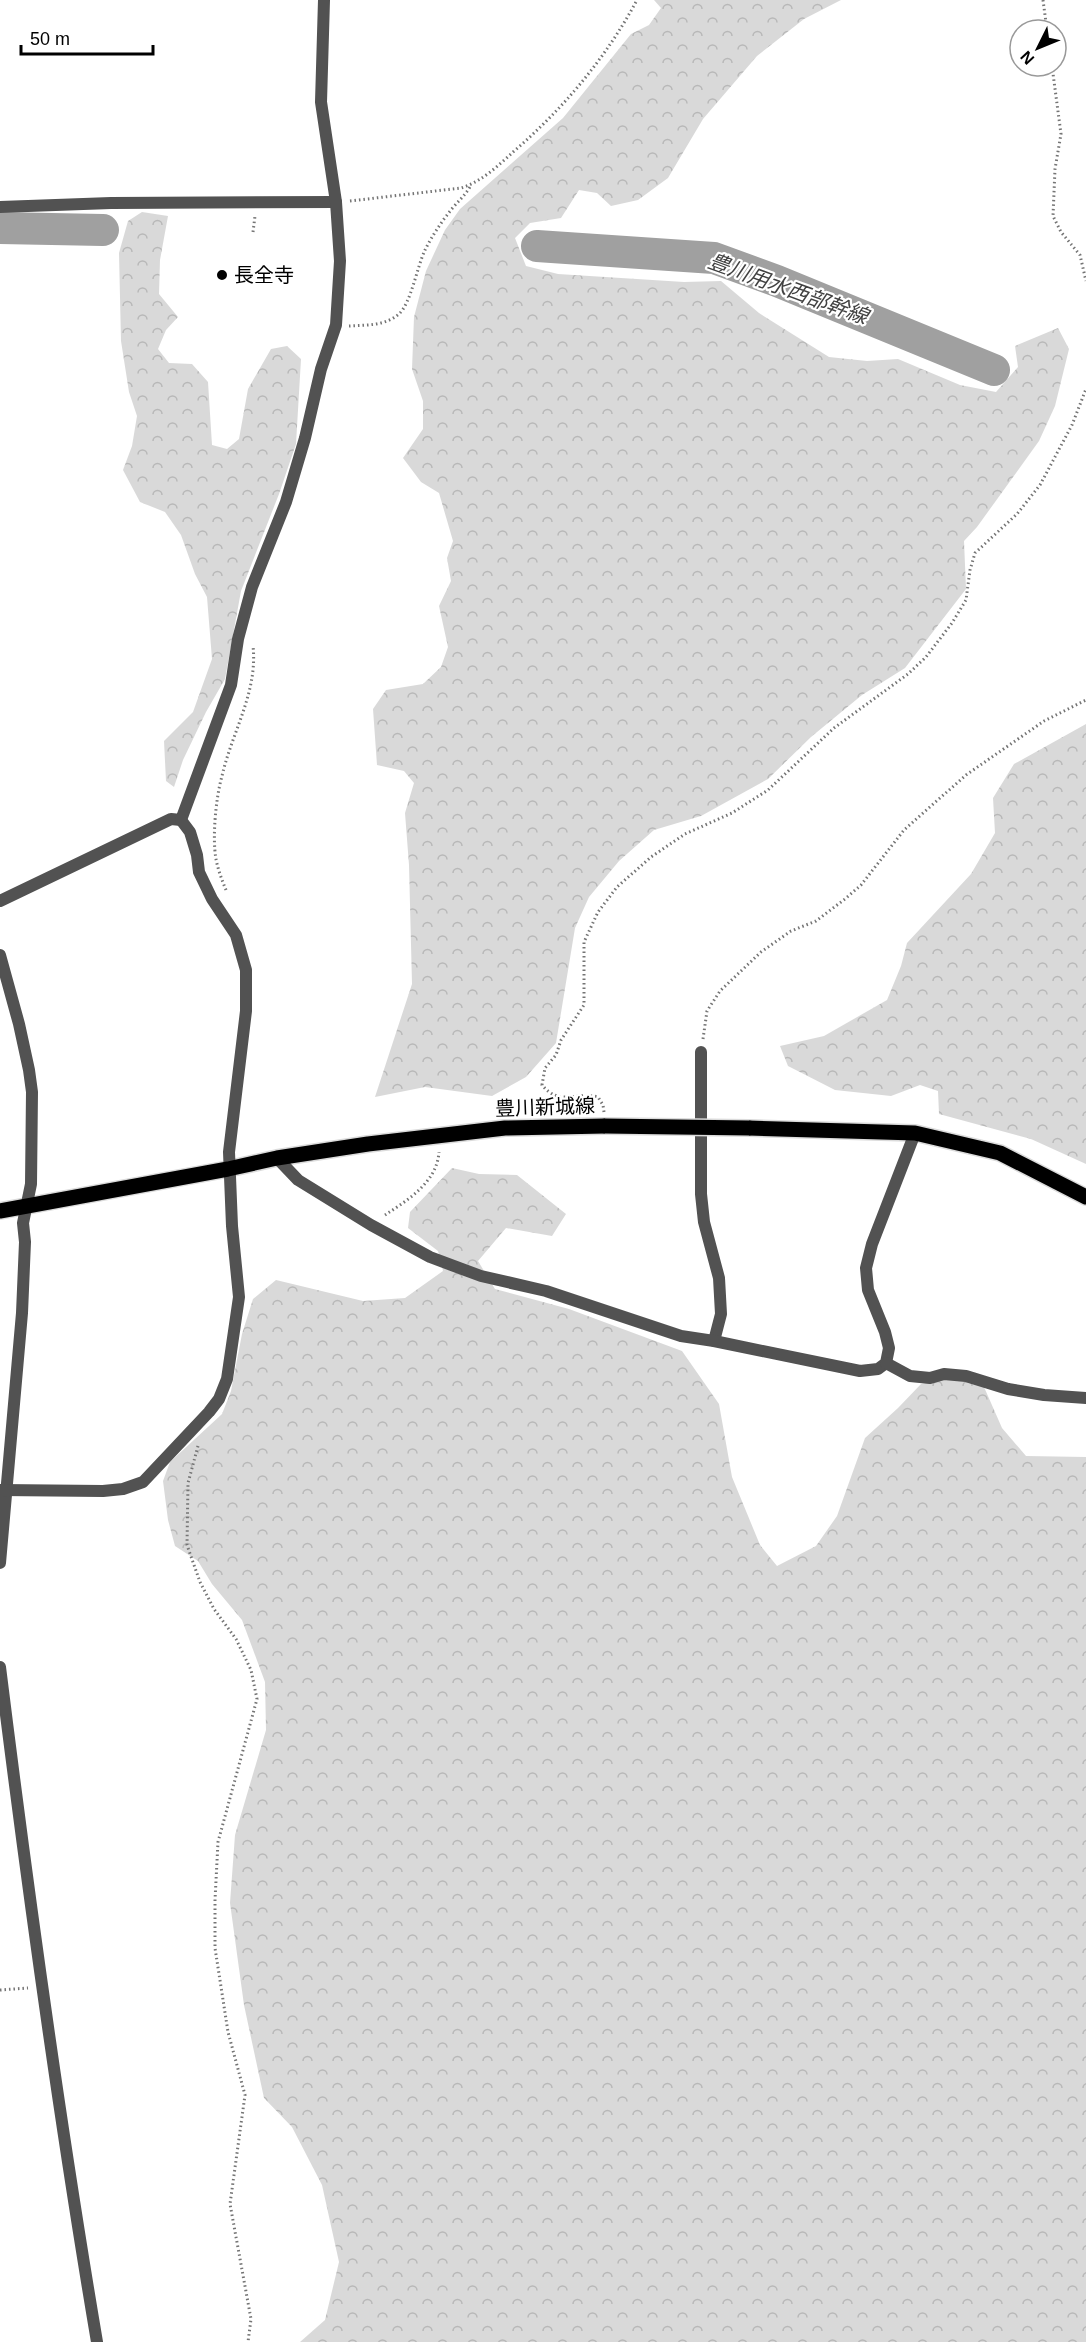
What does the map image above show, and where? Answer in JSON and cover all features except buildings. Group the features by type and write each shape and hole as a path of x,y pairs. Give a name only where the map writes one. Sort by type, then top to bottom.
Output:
{"main road":[{"name":"豊川新城線","path":"0,1211 277,1158 438,1135 505,1128 605,1125 915,1132 1000,1153 1086,1197"}],"street":[{"path":"181,820 231,685 238,639 252,587 286,502 305,438 321,369 336,325 340,261 336,202 321,102 324,0"},
{"path":"0,207 111,203 336,202"},
{"path":"0,901 171,819 181,820 190,832 199,872 212,899 236,935 246,970 246,1011 228,1169 239,1297 227,1379 219,1399 143,1482 123,1489 4,1490"},
{"path":"0,955 23,1042 32,1092 31,1184 23,1223 25,1242 22,1313 4,1490 0,1563"},
{"path":"701,1052 700,1194 704,1222 719,1278 721,1314 714,1341"},
{"path":"277,1158 298,1180 371,1225 430,1257 480,1276 546,1291 681,1336 860,1371 878,1369 886,1363 889,1348 868,1290 866,1268 872,1244 915,1132"},
{"path":"886,1363 910,1376 930,1378 944,1374 966,1376 1008,1389 1044,1395 1086,1398"},
{"path":"0,1667 42,1984 77,2224 97,2342"}],"path":[{"path":"336,202 461,188 495,168 529,139 580,87 637,0"},
{"path":"1043,0 1045,18"},
{"path":"1054,78 1061,134 1055,169 1053,216 1061,232 1080,255 1086,281"},
{"path":"336,325 343,327 375,324 398,314 407,303 426,248 471,184"},
{"path":"605,1125 603,1105 598,1097 587,1094 562,1098 550,1094 542,1085 545,1068 556,1055 561,1040 584,1005 584,942 598,912 617,887 651,857 685,834 732,813 768,790 834,728 908,674 926,657 966,600 975,553 1017,514 1040,485 1072,425 1086,389"},
{"path":"228,898 216,859 217,800 222,775 248,698 255,667 253,645"},
{"path":"701,1052 707,1011 720,991 761,952 791,931 816,921 845,899 861,885 904,830 966,776 1044,721 1086,700"},
{"path":"371,1225 409,1200 432,1176 439,1155 438,1135"},
{"path":"199,1423 200,1442 188,1483 187,1545 200,1582 214,1609 236,1639 251,1670 257,1699 218,1842 215,1900 215,1948 228,2032 244,2096 230,2204 251,2319 248,2342"},
{"path":"0,1990 27,1989 42,1984"}],"green space":[{"path":"654,0 841,0 804,19 757,56 703,119 668,178 638,200 611,206 597,193 579,190 561,218 530,223 515,238 526,266 558,274 684,282 721,281 759,313 829,357 867,361 898,359 960,385 996,392 1018,367 1015,346 1058,328 1069,349 1055,406 1039,441 977,527 964,541 966,589 905,668 862,695 811,737 768,779 701,816 654,830 619,861 589,897 575,928 556,1043 526,1077 492,1096 425,1087 375,1097 412,984 409,865 405,813 414,783 404,771 377,765 373,709 386,690 423,684 441,667 448,647 439,606 451,581 447,558 453,541 439,493 421,482 403,458 423,429 423,401 412,369 414,317 426,271 445,230 460,209 563,118 631,34 649,25 661,8"},
{"path":"142,212 168,216 160,260 159,294 178,317 166,330 158,349 169,363 192,364 208,382 212,445 227,449 239,439 248,389 271,349 287,346 301,359 296,444 241,591 225,679 183,760 174,787 166,781 164,741 193,712 212,659 207,597 195,574 181,535 165,512 140,502 123,470 132,446 137,416 129,392 121,341 119,253 128,221"},
{"path":"1086,724 1086,1164 1031,1139 939,1114 938,1091 920,1085 891,1096 835,1090 788,1066 780,1046 824,1036 887,1000 901,966 907,943 971,874 995,833 993,798 1014,764"},
{"path":"452,1168 479,1174 517,1175 566,1214 552,1236 506,1228 478,1261 495,1289 569,1309 682,1351 719,1404 732,1477 760,1545 777,1566 816,1546 837,1516 865,1438 921,1384 956,1377 984,1387 1002,1428 1026,1456 1086,1457 1086,2342 300,2342 325,2320 339,2262 322,2185 292,2127 264,2098 244,2005 230,1903 235,1835 266,1730 265,1682 242,1620 212,1584 198,1561 175,1546 168,1520 163,1481 170,1462 222,1414 231,1391 242,1334 253,1299 276,1280 363,1301 405,1298 443,1271 438,1251 408,1228 410,1212"}],"waterway":[{"name":"豊川用水西部幹線","path":"0,228 103,230"},
{"name":"豊川用水西部幹線","path":"537,246 714,258 777,281 994,370"}],"place":[{"name":"長全寺","path":"222,275"}]}
